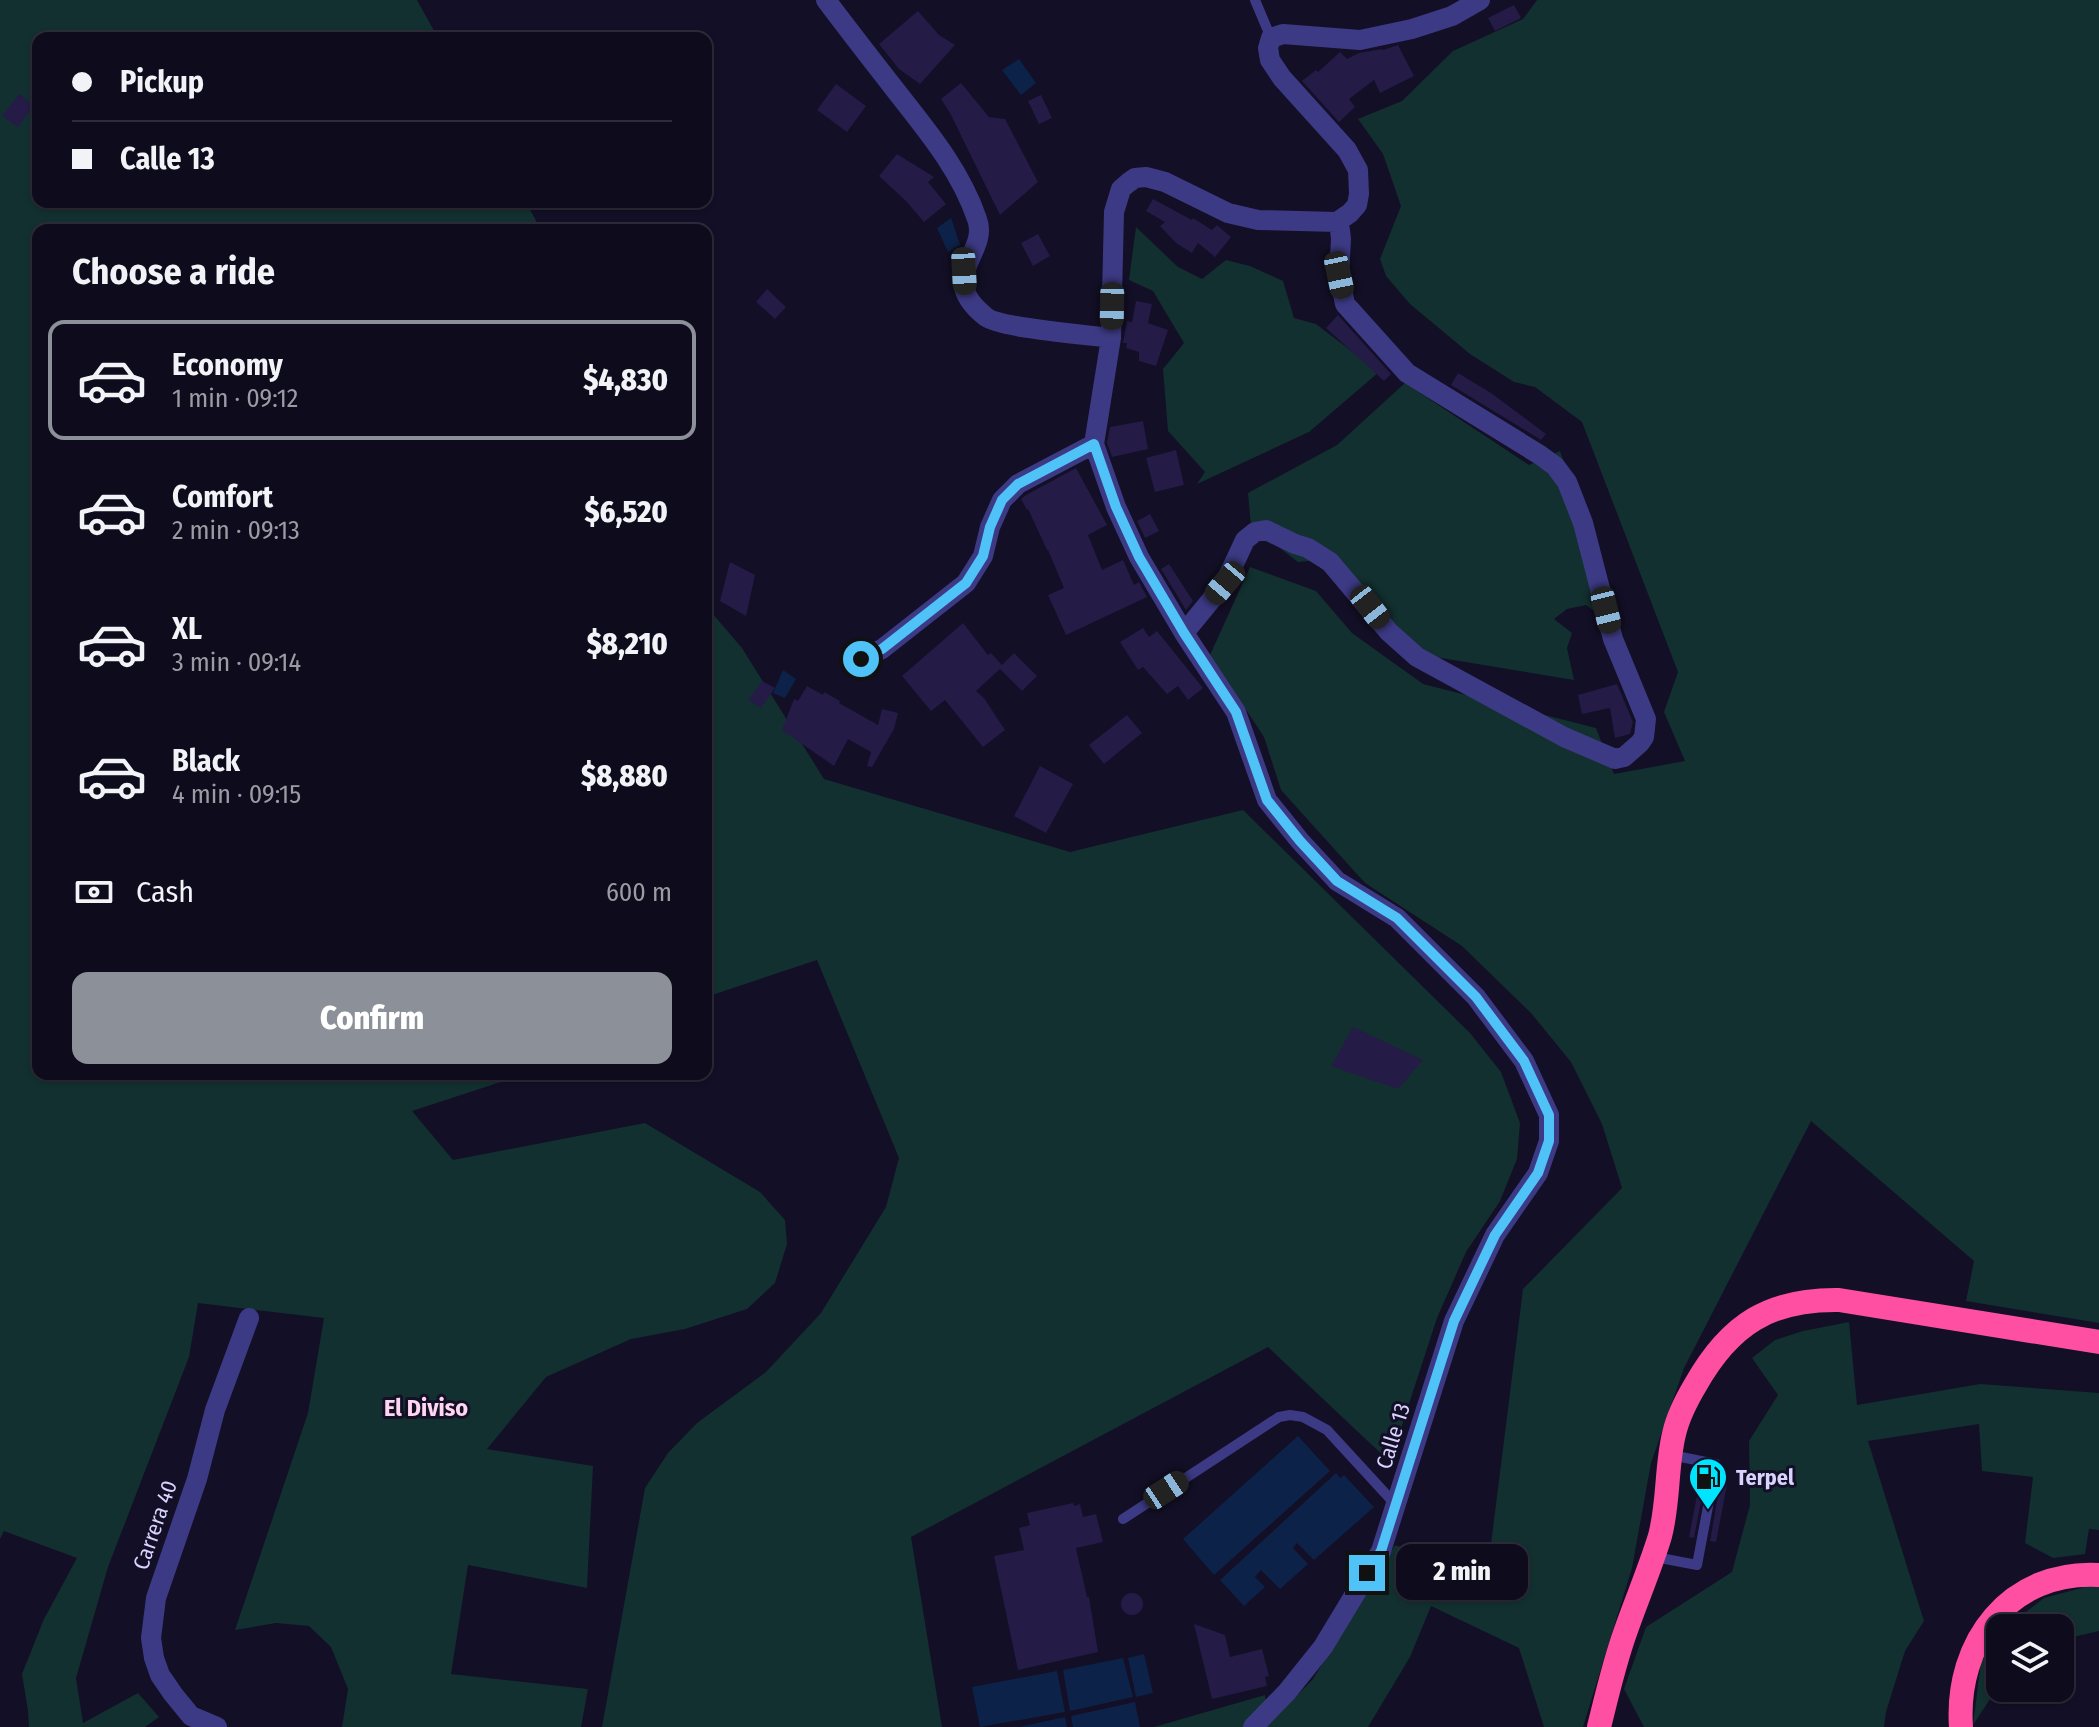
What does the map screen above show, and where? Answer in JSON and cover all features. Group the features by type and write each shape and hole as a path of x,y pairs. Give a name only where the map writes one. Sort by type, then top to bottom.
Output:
{"highway":[{"path":"1599,1727 1623,1638 1663,1522 1670,1455 1681,1413 1707,1365 1724,1342 1749,1322 1776,1308 1800,1301 1839,1300 2099,1342"},
{"path":"1961,1727 1962,1685 1967,1662 1995,1616 2030,1588 2040,1584 2072,1576 2099,1575"}],"street":[{"path":"826,0 947,156 979,222 979,237 964,271 965,293 988,319 1111,338"},
{"path":"1337,222 1341,239 1339,275 1345,304 1407,373 1540,455 1555,466 1567,482 1583,523 1613,639 1646,719 1644,737 1636,749 1624,757 1615,759 1564,737 1417,657 1389,632 1330,562 1308,548 1266,530 1255,532 1245,540 1225,583 1184,633 1139,557 1116,507 1094,444 1111,338 1114,212 1121,189 1135,178 1146,177 1165,182 1228,213 1258,220 1337,222 1357,205 1358,170 1347,150 1282,78 1270,60 1268,48 1271,38 1283,34 1360,40 1412,29 1452,16 1480,0"},
{"path":"861,659 882,649 966,583 983,556 990,527 1002,500 1018,484 1094,444"},
{"name":"Calle 13","path":"1184,633 1236,712 1267,800 1337,881 1397,918 1476,997 1524,1061 1549,1115 1549,1141 1538,1173 1495,1235 1454,1321 1381,1551 1323,1647 1287,1692 1253,1727"},
{"name":"Carrera 40","path":"217,1727 191,1716 173,1694 157,1667 151,1638 156,1598 197,1479 215,1410 249,1318"}],"lane":[{"path":"1255,0 1271,38"},
{"path":"1123,1519 1279,1417 1290,1415 1303,1417 1327,1430 1396,1505"},
{"path":"1653,1557 1697,1565 1716,1464 1670,1455"}],"green space":[{"path":"0,0 417,0 435,32 32,32 32,208 529,208 538,224 32,224 32,1080 507,1080 412,1111 453,1160 645,1123 760,1192 785,1220 787,1244 775,1283 747,1309 685,1329 631,1339 546,1377 487,1449 593,1466 587,1588 468,1565 451,1674 588,1689 581,1727 342,1727 348,1689 331,1647 309,1626 276,1623 235,1630 308,1413 324,1318 198,1303 189,1357 108,1567 76,1678 83,1723 138,1693 159,1717 145,1727 29,1727 22,1674 44,1619 77,1558 4,1531 0,1539"},
{"path":"1537,0 2099,0 2099,1323 1966,1301 1974,1261 1811,1121 1684,1368 1651,1463 1632,1568 1583,1727 1544,1727 1519,1648 1431,1606 1410,1657 1368,1727 1154,1727 1265,1695 1269,1724 1313,1679 1395,1545 1487,1576 1523,1289 1622,1188 1602,1124 1571,1062 1531,1013 1462,946 1365,883 1281,790 1264,737 1210,655 1250,567 1316,591 1352,633 1423,684 1596,728 1614,774 1685,761 1664,712 1678,672 1582,422 1535,387 1514,382 1470,354 1410,304 1386,276 1380,259 1401,206 1383,154 1358,119 1402,101 1453,51 1523,19"},
{"path":"1136,227 1178,267 1202,279 1226,260 1250,266 1283,281 1294,318 1316,324 1379,372 1309,432 1197,484 1205,472 1168,431 1163,369 1184,343 1153,291 1129,280"},
{"path":"1405,383 1529,465 1560,451 1621,631 1586,605 1567,609 1554,619 1572,633 1567,648 1574,680 1429,656 1318,560 1298,562 1251,526 1248,493 1337,445"},
{"path":"712,613 742,648 824,779 1070,852 1243,810 1470,1033 1501,1072 1520,1123 1517,1159 1500,1201 1466,1252 1437,1318 1390,1462 1268,1347 911,1537 942,1727 602,1727 645,1488 668,1453 697,1423 766,1372 821,1313 886,1207 899,1158 817,960 712,995"},
{"path":"1849,1322 1857,1405 1980,1384 2099,1393 2099,1530 2089,1529 2085,1554 2053,1558 2025,1543 2033,1477 1982,1471 1979,1424 1868,1441 1924,1621 1905,1651 1884,1727 1644,1727 1624,1689 1646,1627 1732,1572 1750,1505 1749,1441 1778,1395 1752,1358 1775,1340"},
{"path":"2089,1586 2099,1587 2099,1631 2074,1637 2074,1614 2023,1614 2044,1598"},
{"path":"1986,1655 1988,1702 1973,1725 1981,1662"}],"water":[{"path":"1019,59 1036,83 1021,95 1002,70"},
{"path":"951,218 960,245 948,252 937,228"},
{"path":"783,670 796,679 785,698 773,693"},
{"path":"1298,1436 1330,1471 1214,1575 1183,1539"},
{"path":"1336,1473 1340,1478 1344,1475 1374,1507 1314,1560 1297,1543 1293,1548 1308,1564 1280,1589 1261,1570 1255,1577 1265,1587 1244,1606 1220,1580"},
{"path":"1144,1654 1153,1693 1136,1697 1128,1658"},
{"path":"1123,1658 1133,1697 1070,1711 1063,1670"},
{"path":"1057,1671 1065,1712 980,1727 972,1687"},
{"path":"1135,1702 1140,1727 1073,1727 1071,1716"},
{"path":"1065,1717 1067,1727 1019,1727"}],"building":[{"path":"1514,5 1521,18 1495,31 1488,18"},
{"path":"918,11 939,35 955,45 920,84 899,69 879,44"},
{"path":"1398,45 1414,76 1380,93 1374,80 1349,99 1355,107 1339,122 1302,81 1316,70 1318,72 1340,52 1347,59 1359,53"},
{"path":"961,83 989,117 1005,119 1038,182 1000,215 941,99"},
{"path":"836,84 866,106 847,132 817,110"},
{"path":"19,94 32,104 18,127 2,116"},
{"path":"1041,95 1052,118 1039,124 1028,101"},
{"path":"897,154 934,177 928,182 946,204 924,222 879,176"},
{"path":"1153,199 1212,230 1217,225 1231,237 1215,257 1198,243 1192,253 1176,243 1160,226 1165,222 1146,211"},
{"path":"1038,234 1050,256 1033,266 1021,243"},
{"path":"767,289 786,307 775,319 756,302"},
{"path":"1136,301 1152,304 1148,323 1168,330 1156,366 1139,361 1139,352 1126,348 1127,343 1123,343 1127,321 1132,322"},
{"path":"1338,315 1391,374 1384,381 1326,328"},
{"path":"1458,373 1546,434 1541,440 1451,385"},
{"path":"1143,421 1148,449 1112,457 1107,443 1110,427"},
{"path":"1176,450 1184,485 1155,492 1146,458"},
{"path":"1076,468 1107,525 1088,535 1102,570 1123,560 1134,585 1139,582 1147,597 1066,635 1048,595 1064,588 1021,499"},
{"path":"1150,514 1159,531 1145,538 1137,521"},
{"path":"730,562 755,575 746,616 720,601"},
{"path":"1169,564 1193,601 1186,610 1161,569"},
{"path":"963,623 988,655 991,653 1002,665 1014,653 1037,676 1022,691 1000,669 976,691 1005,730 983,747 945,700 931,711 902,676"},
{"path":"1143,628 1149,637 1157,631 1203,688 1188,700 1178,686 1167,694 1143,667 1138,670 1120,642"},
{"path":"762,681 775,688 761,708 748,700"},
{"path":"1617,684 1633,722 1630,734 1615,738 1610,708 1582,714 1578,695"},
{"path":"807,686 823,695 824,692 878,725 882,709 898,713 894,729 872,767 867,766 871,752 848,739 834,766 782,730 794,699 798,701"},
{"path":"1127,715 1142,733 1104,764 1089,745"},
{"path":"1040,766 1073,784 1046,833 1014,816"},
{"path":"1353,1027 1423,1060 1398,1089 1331,1066"},
{"path":"1700,1480 1705,1481 1694,1538 1689,1537"},
{"path":"1720,1484 1727,1485 1716,1542 1710,1541"},
{"path":"1073,1503 1074,1506 1080,1504 1083,1517 1096,1514 1103,1542 1076,1548 1089,1597 1098,1652 1018,1670 994,1556 1024,1550 1019,1528 1030,1525 1027,1513"},
{"path":"1132,1593 1140,1596 1143,1604 1140,1612 1132,1615 1124,1612 1121,1604 1124,1596"},
{"path":"1194,1624 1225,1635 1230,1657 1262,1649 1269,1676 1265,1677 1267,1686 1212,1699"}],"place":[{"name":"Terpel","path":"1708,1511"}],"district":[{"name":"El Diviso","path":"426,1408"}],"route":[{"path":"861,659 906,632 966,583 983,556 990,527 1002,500 1018,484 1094,444 1116,507 1139,557 1236,712 1267,800 1337,881 1397,918 1476,997 1524,1061 1549,1115 1549,1141 1538,1173 1495,1235 1454,1321 1381,1551 1367,1573"}]}
